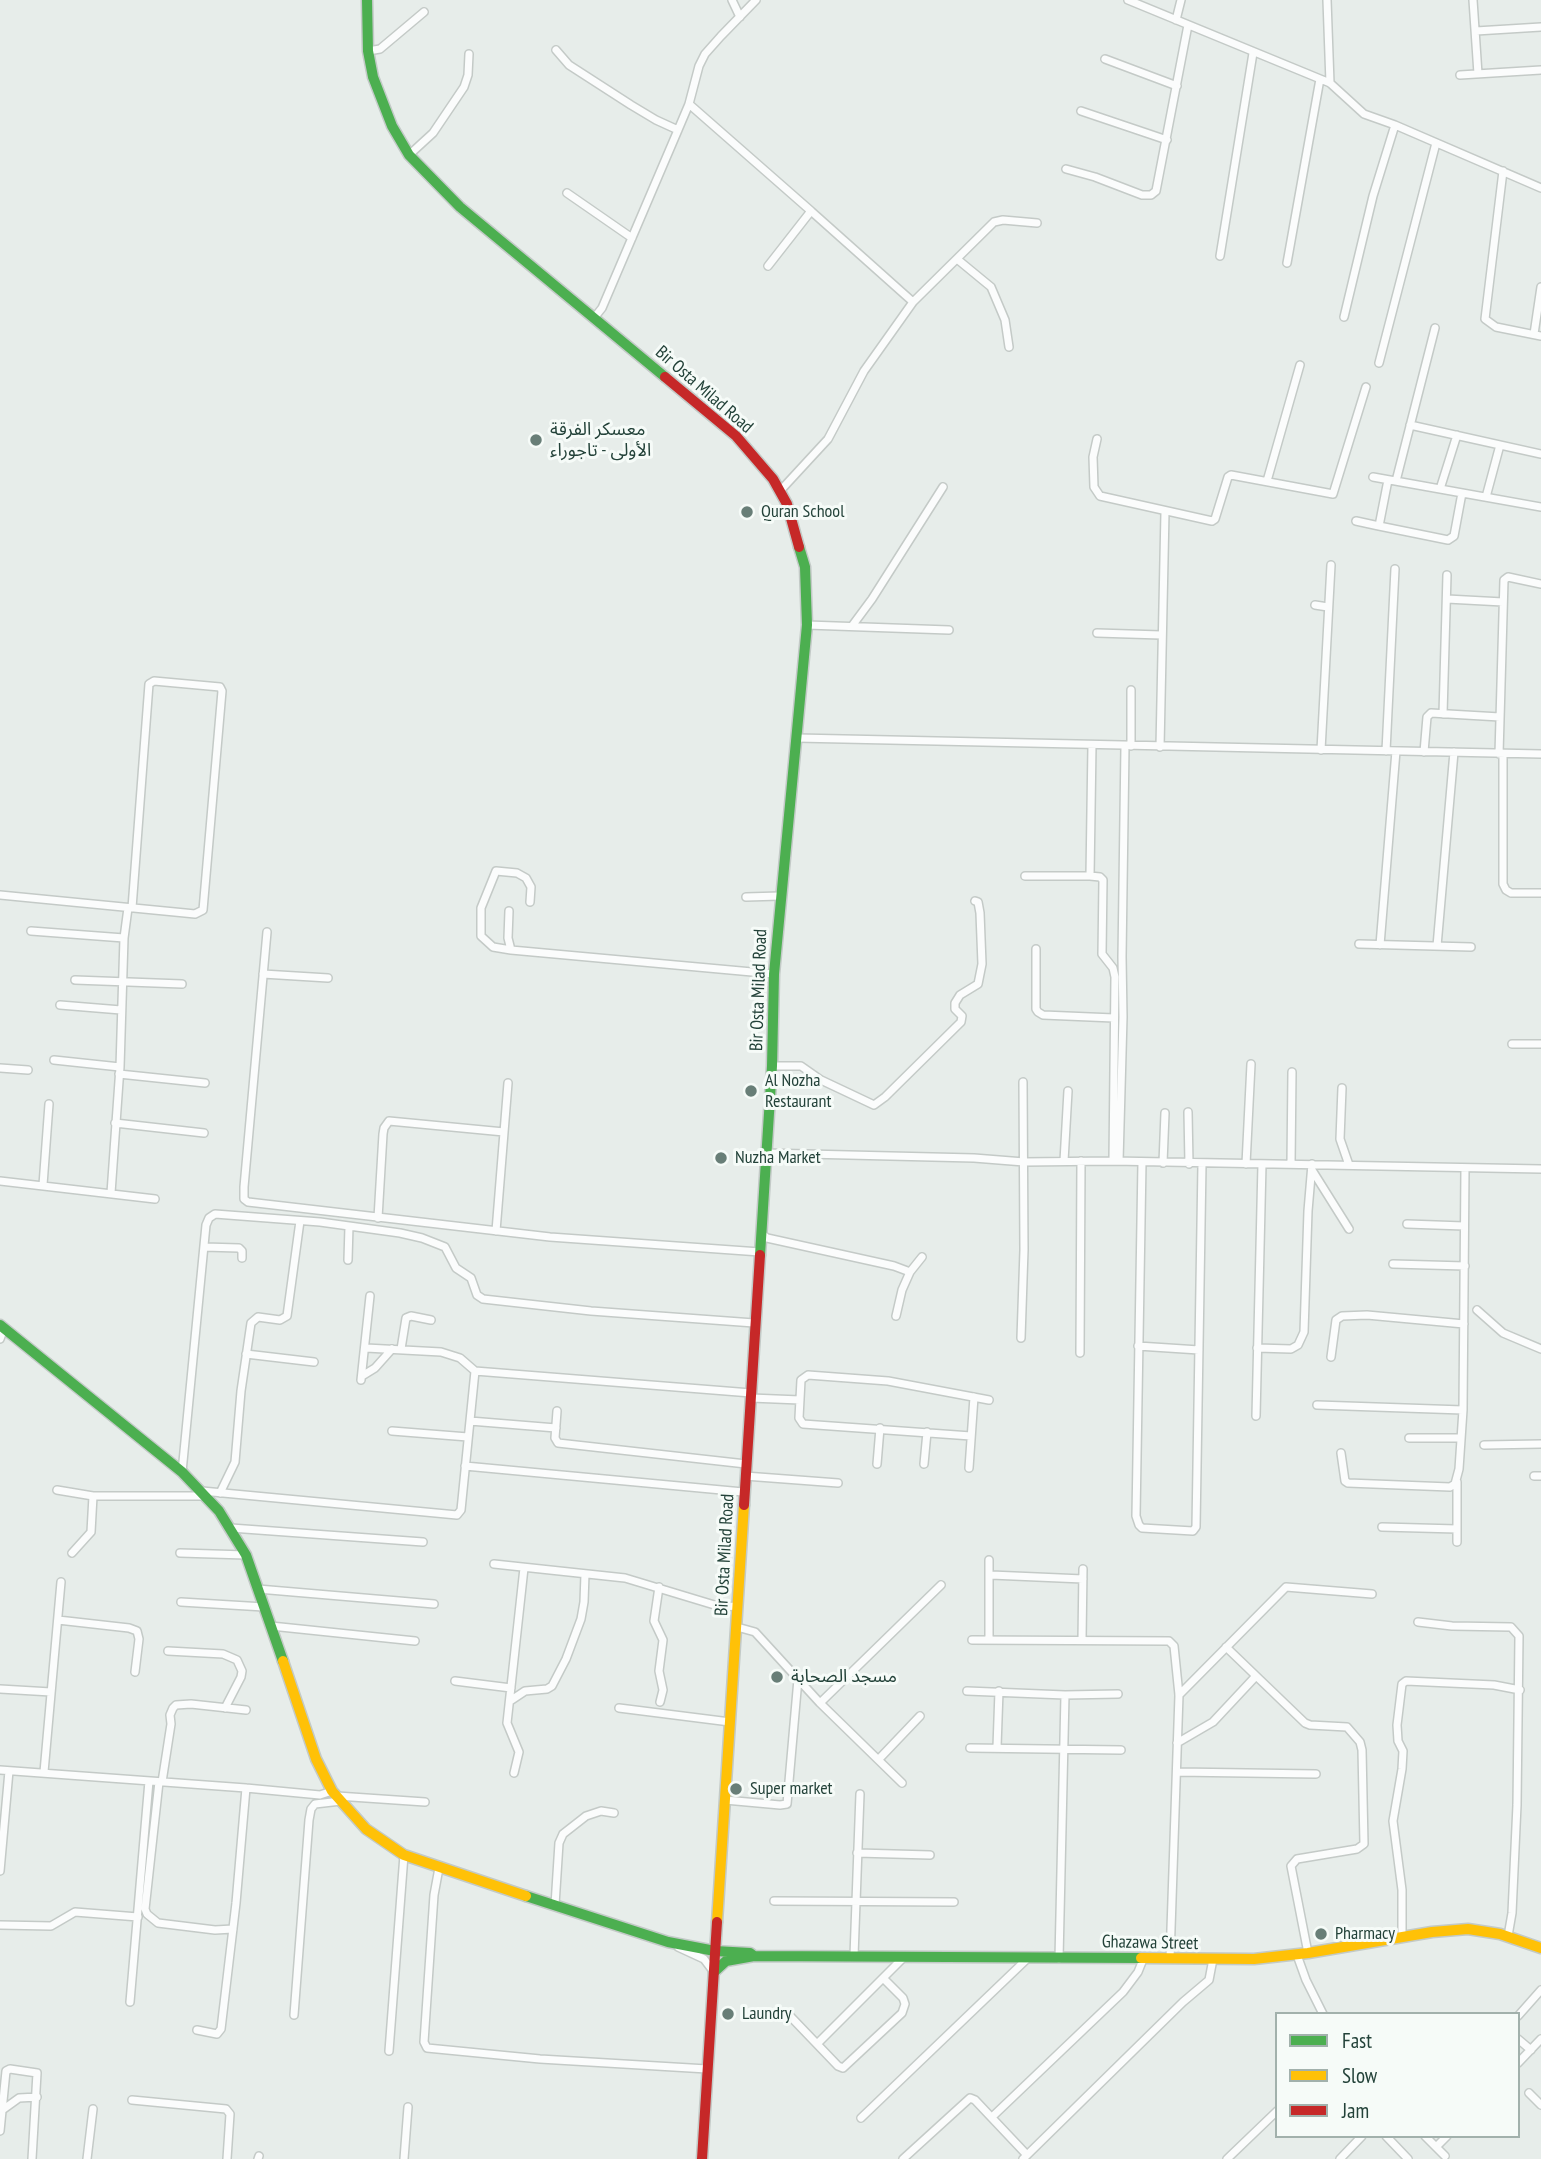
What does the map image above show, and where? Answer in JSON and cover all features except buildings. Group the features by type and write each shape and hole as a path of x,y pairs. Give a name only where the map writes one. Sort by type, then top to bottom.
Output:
{"main road":[{"name":"Bir Osta Milad Road","path":"367,0 368,51 373,77 392,126 409,155 460,207 736,436 756,457 780,491 796,531 805,567 807,625 774,974 772,1066 702,2159"},
{"path":"2,1327 182,1472 231,1528 246,1555 305,1733 337,1796 366,1829 404,1855 439,1868 668,1942 715,1951 750,1953 754,1956"},
{"name":"Ghazawa Street","path":"754,1956 1254,1959 1468,1929 1508,1936 1541,1948"},
{"path":"714,1972 726,1961 754,1956"}],"street":[{"path":"732,0 740,17"},
{"path":"594,318 602,307 689,104 705,54 756,0"},
{"path":"1128,0 1330,83 1358,110 1541,188"},
{"path":"1176,20 1181,0"},
{"path":"1327,0 1330,83"},
{"path":"1473,0 1478,74"},
{"path":"368,51 380,49 424,12"},
{"path":"1066,169 1150,195 1156,191 1188,25"},
{"path":"1476,31 1541,27"},
{"path":"556,50 569,65 631,105 678,130"},
{"path":"1220,256 1253,53"},
{"path":"409,155 433,133 464,87 468,75 469,54"},
{"path":"1105,59 1177,86"},
{"path":"1460,75 1541,70"},
{"path":"1287,263 1320,79"},
{"path":"689,104 913,302"},
{"path":"1081,111 1167,140"},
{"path":"1345,317 1373,196 1395,125"},
{"path":"1379,363 1436,143"},
{"path":"1503,171 1485,319 1496,327 1538,335 1541,287"},
{"path":"567,193 632,238"},
{"path":"768,266 811,211"},
{"path":"780,491 828,439 864,370 913,302 998,220 1037,223"},
{"path":"957,259 991,286 1006,320 1009,347"},
{"path":"1379,526 1436,328"},
{"path":"1267,481 1300,365"},
{"path":"1097,439 1093,457 1094,487 1098,495 1104,499 1212,521 1215,519 1228,476 1333,494 1366,387"},
{"path":"1410,425 1541,454"},
{"path":"1440,489 1457,435"},
{"path":"1486,498 1500,445"},
{"path":"1373,477 1541,508"},
{"path":"852,626 943,487"},
{"path":"1356,522 1451,539 1454,536 1462,493"},
{"path":"1160,747 1165,512"},
{"path":"1321,750 1331,565"},
{"path":"1386,751 1395,569"},
{"path":"1443,714 1447,575"},
{"path":"1541,584 1504,579 1500,717 1503,884 1511,893 1541,892"},
{"path":"1447,599 1503,603"},
{"path":"1315,606 1328,607"},
{"path":"807,625 949,630"},
{"path":"1097,633 1161,635"},
{"path":"0,895 130,908 195,914 205,907 222,691 220,687 153,681 149,684 130,908 124,938 111,1192"},
{"path":"1116,1161 1123,1017 1122,957 1131,690"},
{"path":"1424,752 1427,716 1431,713 1500,717"},
{"path":"797,738 1541,754"},
{"path":"1090,876 1091,745"},
{"path":"1380,944 1396,751"},
{"path":"1437,946 1454,752"},
{"path":"530,902 531,887 526,878 517,873 496,871 483,898 480,933 491,946 511,950 774,974"},
{"path":"1025,876 1090,876 1103,880 1102,954 1114,970 1115,976 1116,1161"},
{"path":"746,897 780,896"},
{"path":"772,1066 801,1066 821,1080 874,1105 885,1097 961,1022 962,1016 955,1009 956,1003 960,995 978,984 982,964 981,913 978,902 975,901"},
{"path":"509,911 508,938 511,950"},
{"path":"32,931 124,938"},
{"path":"267,932 244,1199 254,1205 496,1231 760,1252"},
{"path":"1359,944 1471,947"},
{"path":"1036,949 1038,1012 1043,1015 1114,1018"},
{"path":"264,974 328,978"},
{"path":"75,980 122,984 183,984"},
{"path":"60,1005 121,1010"},
{"path":"1512,1044 1541,1044"},
{"path":"54,1060 205,1083"},
{"path":"1246,1164 1251,1064"},
{"path":"0,1068 28,1070"},
{"path":"1290,1164 1292,1072"},
{"path":"1021,1338 1023,1082"},
{"path":"496,1231 508,1083"},
{"path":"1342,1088 1340,1139 1349,1165"},
{"path":"1064,1161 1068,1091"},
{"path":"43,1185 49,1104"},
{"path":"1188,1112 1189,1164"},
{"path":"1163,1163 1165,1113"},
{"path":"378,1218 386,1123 389,1121 504,1132"},
{"path":"116,1122 204,1133"},
{"path":"765,1153 974,1158 1024,1162 1116,1161 1290,1164 1312,1167 1349,1165 1541,1169"},
{"path":"1080,1353 1081,1161"},
{"path":"1142,1163 1136,1517 1142,1528 1192,1531 1196,1527 1202,1164"},
{"path":"1256,1416 1262,1164"},
{"path":"1312,1167 1349,1229"},
{"path":"1257,1348 1291,1349 1298,1345 1304,1332 1312,1167"},
{"path":"1457,1542 1464,1324 1465,1168"},
{"path":"0,1181 155,1199"},
{"path":"182,1472 207,1221 215,1214 349,1226 400,1233 442,1244 456,1268 471,1278 477,1295 483,1300 754,1323"},
{"path":"220,1493 235,1462 246,1354 254,1319 280,1320 287,1316 300,1221"},
{"path":"1407,1224 1464,1226"},
{"path":"348,1260 349,1226"},
{"path":"761,1233 767,1238 894,1266 910,1272"},
{"path":"204,1247 239,1248 242,1258"},
{"path":"897,1315 902,1290 910,1272 922,1257"},
{"path":"1393,1264 1465,1266"},
{"path":"370,1296 362,1378 392,1349"},
{"path":"1477,1310 1503,1333 1541,1349"},
{"path":"1331,1357 1336,1320 1342,1316 1367,1315 1464,1324"},
{"path":"401,1349 406,1318 411,1316 431,1320"},
{"path":"0,1339 2,1327"},
{"path":"1138,1346 1199,1350"},
{"path":"366,1348 451,1354 475,1371 800,1400"},
{"path":"246,1354 314,1362"},
{"path":"57,1490 93,1496 220,1493 457,1515 461,1510 475,1371"},
{"path":"971,1436 803,1424 799,1418 801,1380 808,1375 888,1381 989,1400"},
{"path":"969,1468 974,1397"},
{"path":"1317,1405 1462,1410"},
{"path":"557,1411 555,1441 563,1444 746,1464"},
{"path":"470,1421 556,1428"},
{"path":"877,1464 880,1428"},
{"path":"392,1431 468,1437"},
{"path":"924,1464 927,1432"},
{"path":"1409,1438 1461,1438"},
{"path":"1483,1446 1541,1444"},
{"path":"1341,1453 1345,1481 1348,1483 1450,1487 1455,1484 1457,1478"},
{"path":"465,1466 743,1492"},
{"path":"745,1476 838,1483"},
{"path":"72,1553 91,1532 93,1496"},
{"path":"1382,1527 1457,1529"},
{"path":"231,1528 423,1542"},
{"path":"180,1553 246,1555"},
{"path":"989,1560 989,1640"},
{"path":"494,1564 625,1578 721,1607 737,1606"},
{"path":"514,1773 519,1752 508,1729 524,1568"},
{"path":"1082,1640 1083,1569"},
{"path":"510,1701 525,1691 552,1686 566,1658 583,1610 586,1574"},
{"path":"991,1575 1083,1579"},
{"path":"44,1772 61,1582"},
{"path":"820,1703 941,1585"},
{"path":"659,1587 654,1621 663,1637 659,1671 663,1690 660,1702"},
{"path":"1179,1695 1286,1587 1372,1594"},
{"path":"258,1589 434,1605"},
{"path":"181,1602 264,1606"},
{"path":"58,1620 137,1631 139,1639 135,1672"},
{"path":"1418,1622 1514,1628 1519,1636 1515,1860 1513,1913 1508,1936"},
{"path":"271,1626 415,1641"},
{"path":"737,1627 755,1632 820,1703 902,1783"},
{"path":"972,1640 1169,1641 1176,1649 1179,1695 1170,1958"},
{"path":"1226,1647 1305,1723 1347,1727 1360,1742 1364,1844 1357,1849 1297,1858 1291,1866 1306,1980 1322,2012"},
{"path":"168,1651 223,1654 237,1660 242,1677 225,1708"},
{"path":"1177,1743 1213,1723 1256,1676"},
{"path":"724,1800 787,1804 798,1679"},
{"path":"456,1681 511,1688"},
{"path":"1402,1937 1402,1890 1393,1821 1402,1769 1403,1751 1398,1741 1397,1725 1402,1684 1406,1681 1494,1685 1520,1690"},
{"path":"0,1689 51,1692"},
{"path":"967,1691 1118,1694"},
{"path":"998,1747 999,1691"},
{"path":"1059,1959 1065,1695"},
{"path":"233,1929 215,1930 158,1923 145,1909 173,1708 176,1705 191,1704 246,1710"},
{"path":"619,1708 730,1722"},
{"path":"879,1759 920,1716"},
{"path":"970,1748 1121,1750"},
{"path":"0,1770 425,1802"},
{"path":"0,1871 9,1771"},
{"path":"1177,1772 1317,1774"},
{"path":"130,2002 149,1781"},
{"path":"197,2030 217,2034 221,2029 246,1788"},
{"path":"854,1956 860,1794"},
{"path":"294,2015 311,1809 315,1804 337,1796"},
{"path":"555,1905 559,1843 563,1834 586,1815 601,1811 614,1813"},
{"path":"858,1853 930,1855"},
{"path":"389,2051 404,1855"},
{"path":"439,1868 434,1895 424,2042 427,2048 540,2059 707,2069"},
{"path":"774,1901 954,1902"},
{"path":"0,1925 51,1926 75,1912 138,1917"},
{"path":"668,1942 704,1959 714,1972"},
{"path":"992,2117 1123,1992 1138,1972 1144,1957"},
{"path":"817,2044 904,1958"},
{"path":"861,2118 1028,1958"},
{"path":"903,2159 970,2098 992,2117 1025,2157 1183,2002 1209,1980 1213,1959"},
{"path":"790,2015 838,2066 843,2068 902,2013 905,2004 903,1998 883,1978"},
{"path":"1520,2014 1541,1990"},
{"path":"1520,2061 1541,2039"},
{"path":"1520,2041 1531,2050"},
{"path":"0,2131 6,2071 10,2069 37,2073 32,2159"},
{"path":"1529,2093 1541,2105"},
{"path":"1,2110 19,2098 37,2097"},
{"path":"132,2100 226,2109 230,2114 227,2159"},
{"path":"404,2159 408,2107"},
{"path":"87,2159 93,2109"},
{"path":"1227,2159 1275,2113"},
{"path":"1340,2159 1360,2138"},
{"path":"1388,2138 1409,2159"},
{"path":"1428,2138 1445,2156"},
{"path":"1436,2147 1445,2138"}],"traffic: fast":[{"path":"367,0 368,51 373,77 392,126 409,155 460,207 665,377"},
{"path":"760,1255 772,1066 774,974 807,625 805,567 799,547"},
{"path":"0,1325 182,1472 219,1511 246,1555 283,1661"},
{"path":"526,1896 668,1942 715,1951 750,1953 754,1956"},
{"path":"714,1972 726,1961 754,1956 1141,1958"}],"traffic: slow":[{"path":"717,1922 744,1505"},
{"path":"283,1661 316,1759 332,1791 366,1829 404,1855 526,1896"},
{"path":"1141,1958 1254,1959 1468,1929 1500,1934 1541,1948"}],"traffic: jam":[{"path":"665,377 736,436 773,479 787,504 799,547"},
{"path":"744,1505 760,1255"},
{"path":"702,2159 717,1922"}],"place":[{"name":"معسكر الفرقة الأولى - تاجوراء","path":"536,440"},
{"name":"Quran School","path":"747,512"},
{"name":"Al Nozha Restaurant","path":"751,1091"},
{"name":"Nuzha Market","path":"721,1158"},
{"name":"مسجد الصحابة","path":"777,1677"},
{"name":"Super market","path":"736,1789"},
{"name":"Pharmacy","path":"1321,1934"},
{"name":"Laundry","path":"728,2014"}]}
